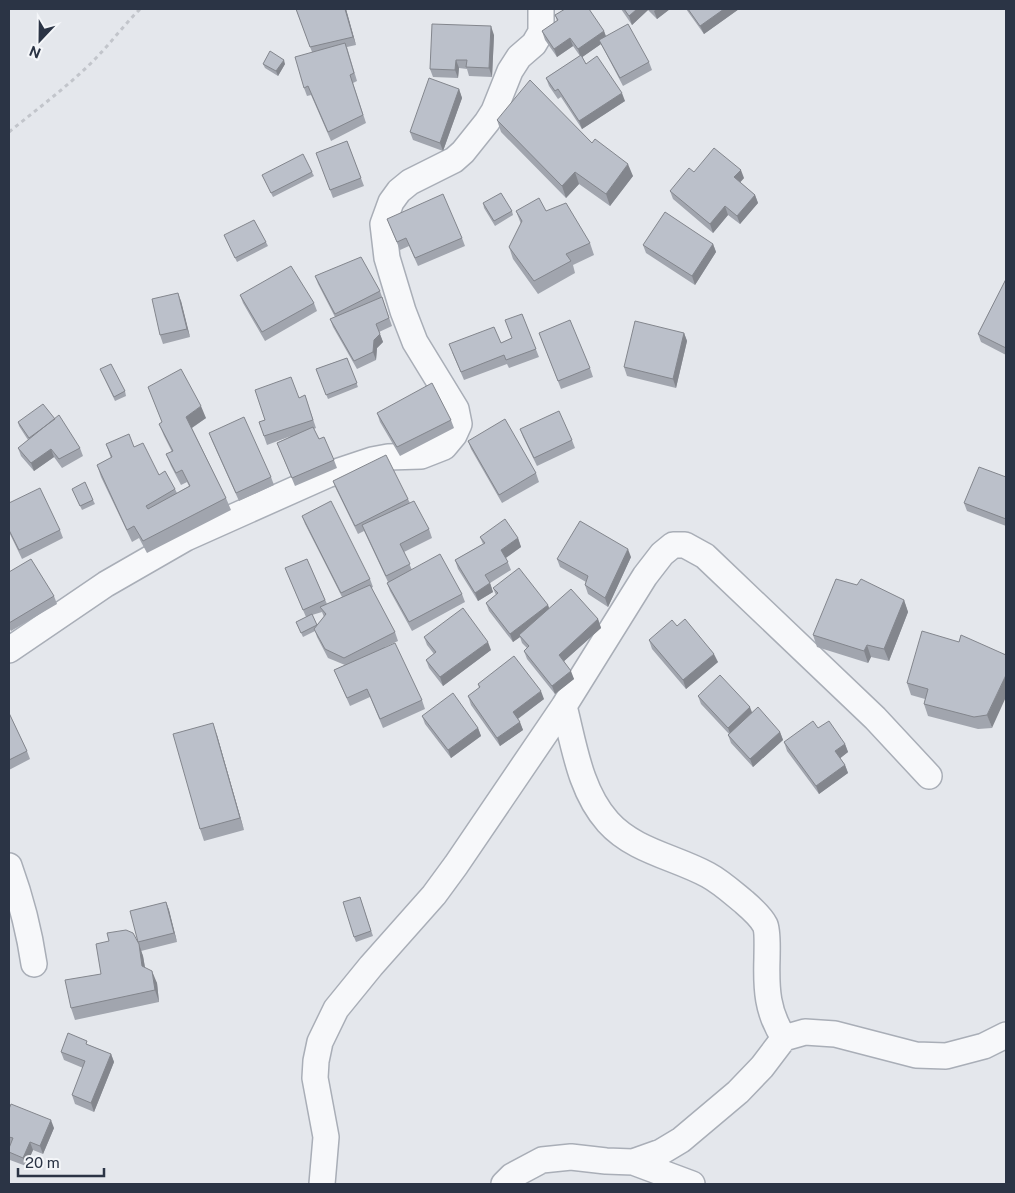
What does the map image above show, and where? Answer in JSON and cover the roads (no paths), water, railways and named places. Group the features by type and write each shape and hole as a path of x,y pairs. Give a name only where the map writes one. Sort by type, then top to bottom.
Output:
{"street":[{"path":"9,650 106,584 186,538 327,476 372,460 388,457 421,456 444,447 454,436 459,424 456,409 415,342 402,311 387,258 383,224 391,202 399,191 410,182 454,160 463,152 487,122 494,111 510,71 519,57 534,44 541,32 541,9"},
{"path":"322,1184 326,1137 315,1078 316,1061 320,1042 336,1009 434,895 456,865 564,706 645,576 662,554 673,545 685,545 705,556 875,718 929,776"},
{"path":"564,706 582,776 592,798 608,822 635,843 708,875 735,894 766,925 766,978 769,1006 776,1025 784,1038"},
{"path":"9,866 29,930 34,964"},
{"path":"633,1162 661,1152 688,1135 743,1087 784,1038 805,1032 835,1034 916,1055 946,1056 984,1046 1006,1035"},
{"path":"504,1184 512,1176 542,1160 571,1157 633,1162 692,1184"}]}
